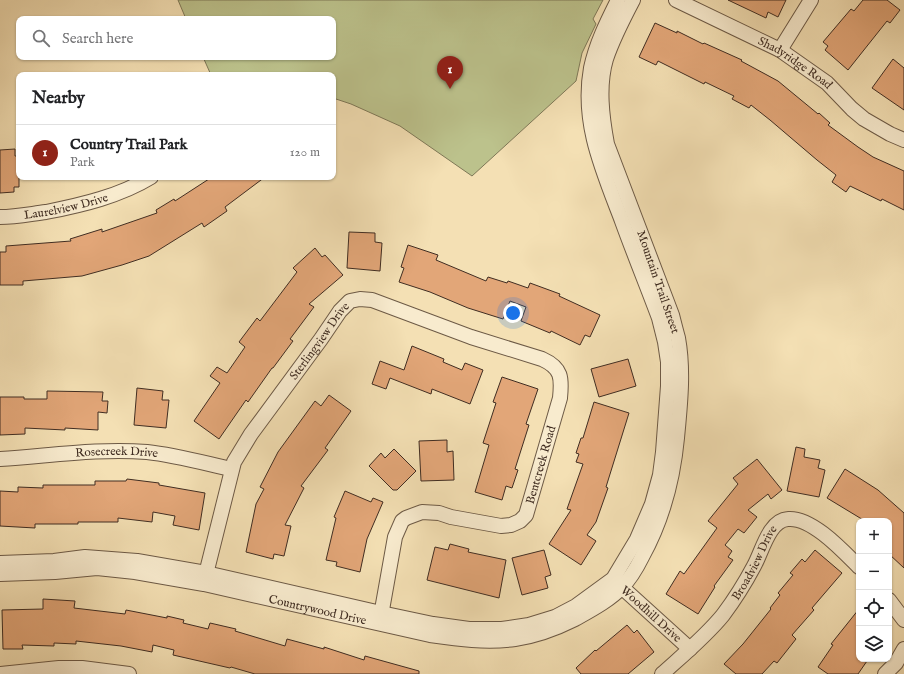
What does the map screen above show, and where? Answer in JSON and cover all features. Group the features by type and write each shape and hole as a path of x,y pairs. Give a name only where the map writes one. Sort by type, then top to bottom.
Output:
{"street":[{"name":"Mountain Trail Street","path":"618,0 594,56 589,83 590,118 595,149 659,318 668,362 668,386 660,475 652,504 618,583"},
{"name":"Mountain Trail Street","path":"618,583 634,572 659,522 669,490 676,453 681,387 678,339 672,315 607,144 603,122 602,94 606,60 614,38 633,0"},
{"name":"Shadyridge Road","path":"676,0 780,50 822,80 864,119 904,140"},
{"path":"780,50 811,0"},
{"name":"Laurelview Drive","path":"0,217 17,217 98,200 145,180"},
{"name":"Sterlingview Drive","path":"205,578 231,469 234,462 251,434 340,311 350,301 360,299 372,300 471,337 542,359 553,364 558,372"},
{"name":"Bentcreek Road","path":"380,618 395,537 399,526 406,518 422,512 439,513 500,526 511,525 520,521 526,515 560,398 561,386 558,372"},
{"name":"Rosecreek Drive","path":"0,459 105,451 147,452 163,454 231,469"},
{"name":"Broadview Drive","path":"662,674 690,649 722,616 755,565 769,534 780,521 796,519 813,527 842,550 856,564"},
{"name":"Countrywood Drive","path":"0,563 54,561 85,557 144,562 205,578 380,618 469,629 502,629 529,625 555,617 569,610 602,588 618,583"},
{"name":"Countrywood Drive","path":"0,574 56,572 97,568 205,578"},
{"name":"Woodhill Drive","path":"618,583 690,649"},
{"path":"892,604 904,620"},
{"path":"885,674 896,663 904,649"},
{"path":"0,674 51,669 82,668 129,674"}],"green space":[{"path":"178,0 603,0 593,19 596,24 582,53 576,81 472,176 400,126 351,104 336,99 336,72 210,72 204,60 336,60 336,16 185,16"}],"building":[{"path":"728,0 786,0 778,17 768,12 766,18"},
{"path":"863,0 887,0 900,10 890,23 887,21 848,70 825,50 828,46 823,42 851,9 854,11"},
{"path":"655,23 677,33 677,31 703,44 704,43 742,60 741,61 778,81 818,114 819,113 830,123 828,125 858,147 873,157 904,171 904,210 850,186 846,192 832,182 836,175 751,105 749,108 732,99 734,96 705,82 704,84 658,61 656,65 639,57"},
{"path":"893,59 904,68 904,110 872,88"},
{"path":"15,149 16,180 19,180 19,187 14,187 14,192 0,193 0,150"},
{"path":"207,180 261,180 225,207 227,211 204,227 202,223 149,256 82,276 23,281 23,285 0,285 0,252 6,252 6,246 71,241 70,239 102,229 102,232 157,213 156,210 174,199 175,201"},
{"path":"349,232 375,233 375,242 382,243 380,271 347,268"},
{"path":"408,245 438,255 436,260 486,281 488,277 507,283 508,281 528,288 530,283 560,294 559,296 600,315 590,337 585,335 580,345 551,331 550,333 521,321 526,307 510,301 503,319 468,308 430,292 399,282 404,268 401,267"},
{"path":"315,248 322,257 325,255 343,275 309,304 314,307 290,339 293,341 248,402 246,400 219,439 194,421 220,383 210,376 217,367 227,373 245,347 239,342 257,318 260,321 297,272 293,268"},
{"path":"412,346 444,359 443,362 462,370 465,363 483,370 470,404 432,389 431,394 390,378 386,389 372,384 380,361 404,370"},
{"path":"628,359 636,386 599,397 591,369"},
{"path":"502,377 538,389 526,424 529,425 515,469 518,470 512,488 506,486 502,500 475,492 489,445 483,443 496,403 493,402"},
{"path":"137,388 163,391 162,400 169,400 166,428 134,425"},
{"path":"47,391 103,392 102,401 108,401 107,413 98,412 98,430 25,428 25,434 0,435 0,397 47,399"},
{"path":"329,395 351,411 325,448 328,450 301,486 304,488 285,525 291,526 284,556 274,554 273,559 246,552 256,504 264,489 260,487 278,452 315,401 321,406"},
{"path":"594,402 629,413 606,487 608,488 596,522 587,535 596,541 581,565 549,544 571,510 567,509 583,464 576,462 579,454 576,453 581,438 583,438"},
{"path":"447,440 447,452 453,451 454,480 421,481 419,441"},
{"path":"796,447 805,449 804,457 820,460 818,468 825,470 819,497 787,491"},
{"path":"394,449 416,471 397,490 393,490 369,466 381,453 385,458"},
{"path":"757,459 782,490 771,499 768,494 748,510 757,517 744,533 738,529 725,545 732,551 728,557 733,560 714,586 715,587 698,614 666,594 680,571 684,574 717,528 708,521 738,484 733,478"},
{"path":"845,469 878,490 904,513 904,568 892,557 892,518 860,518 827,498"},
{"path":"127,479 159,483 159,485 205,493 199,530 173,525 175,516 153,512 152,522 118,518 118,522 35,524 35,528 0,526 0,491 18,492 18,487 43,488 43,485 95,485 95,481 126,481"},
{"path":"345,491 371,502 373,498 383,502 367,539 360,572 336,566 337,562 326,560 336,518 334,517"},
{"path":"450,544 469,549 468,552 506,560 499,598 427,580 435,547 448,550"},
{"path":"544,550 551,575 545,577 548,588 522,595 512,558"},
{"path":"815,550 842,573 812,608 814,610 792,635 796,639 777,663 774,661 762,674 736,674 724,664 743,644 771,609 770,608 780,595 778,593 793,575 790,573 802,559 805,562"},
{"path":"43,599 75,601 74,608 125,614 126,610 167,618 167,616 184,620 183,623 208,629 210,623 236,629 235,631 285,646 287,639 324,649 324,647 364,660 365,656 419,671 419,674 255,674 231,667 173,655 174,650 153,645 152,652 121,646 76,641 76,644 54,643 54,646 22,645 23,649 3,649 2,610 43,609"},
{"path":"856,613 856,662 866,662 858,674 828,674 818,667 833,645 831,644"},
{"path":"627,625 634,633 637,630 654,652 628,674 581,674 576,668 595,650 596,651"}],"place":[{"name":"Country Trail Park","path":"450,89"}]}
